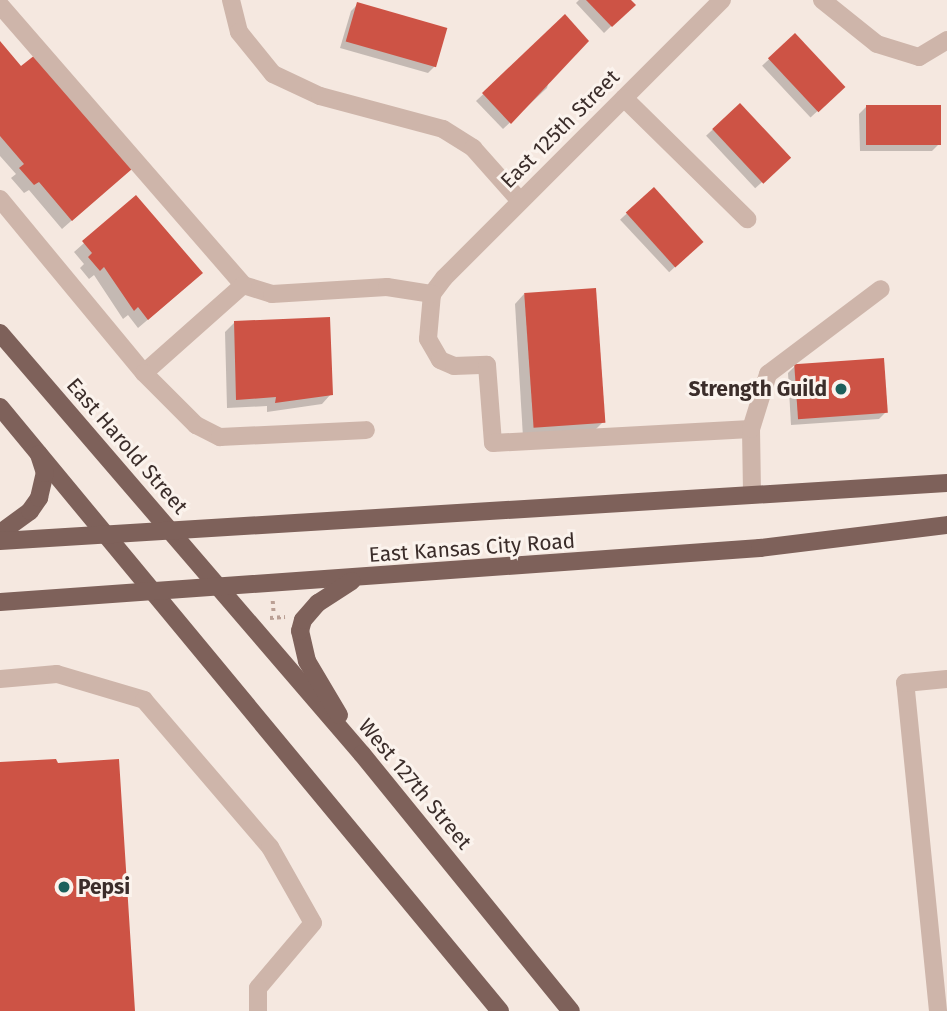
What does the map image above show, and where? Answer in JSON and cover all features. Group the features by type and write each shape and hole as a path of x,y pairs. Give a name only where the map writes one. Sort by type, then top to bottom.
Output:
{"main road":[{"name":"East Harold Street","path":"0,333 220,588"},
{"path":"0,407 158,593 500,1011"},
{"path":"0,533 30,511 40,496 45,473 38,451"},
{"name":"East Kansas City Road","path":"0,541 947,483"},
{"name":"East Kansas City Road","path":"0,602 158,593 760,548 947,525"},
{"path":"354,579 306,615 301,643 362,754"},
{"name":"West 127th Street","path":"220,588 362,754 571,1011"}],"street":[{"path":"231,0 239,32 273,74 320,96 443,129 473,149 520,201"},
{"name":"East 125th Street","path":"432,294 520,201 722,0"},
{"path":"822,0 877,44 919,57 947,40"},
{"path":"0,5 243,285 272,294 387,288 432,294 428,339 433,353 454,366 487,365 493,443 751,429"},
{"path":"624,98 747,219"},
{"path":"0,199 145,373 196,425 220,436 366,430"},
{"path":"145,373 243,285"},
{"path":"752,494 751,429 768,374 881,289"},
{"path":"0,679 57,674 144,700 270,847 313,923 258,988 258,1011"},
{"path":"938,1011 905,683 947,679"}],"path":[{"path":"273,601 274,615 285,617"}],"building":[{"path":"586,0 631,0 636,5 612,27"},
{"path":"357,2 447,28 436,67 346,41"},
{"path":"565,14 589,41 511,124 482,93"},
{"path":"795,33 845,87 818,112 768,58"},
{"path":"0,41 21,66 35,55 132,169 72,221 39,182 34,185 19,168 24,164 0,136"},
{"path":"740,103 791,158 763,184 712,129"},
{"path":"866,105 941,105 941,145 866,145"},
{"path":"654,187 704,242 675,267 626,212"},
{"path":"136,195 203,273 148,320 138,307 134,311 104,267 100,271 88,257 92,253 82,241"},
{"path":"596,288 605,423 534,428 524,293"},
{"path":"330,317 333,395 275,403 276,397 236,400 234,321"},
{"name":"Strength Guild","path":"884,358 888,413 798,419 794,364"},
{"name":"Pepsi","path":"56,759 58,763 119,759 135,1011 0,1011 0,762"}],"place":[{"name":"Strength Guild","path":"841,389"},
{"name":"Pepsi","path":"64,887"}]}
